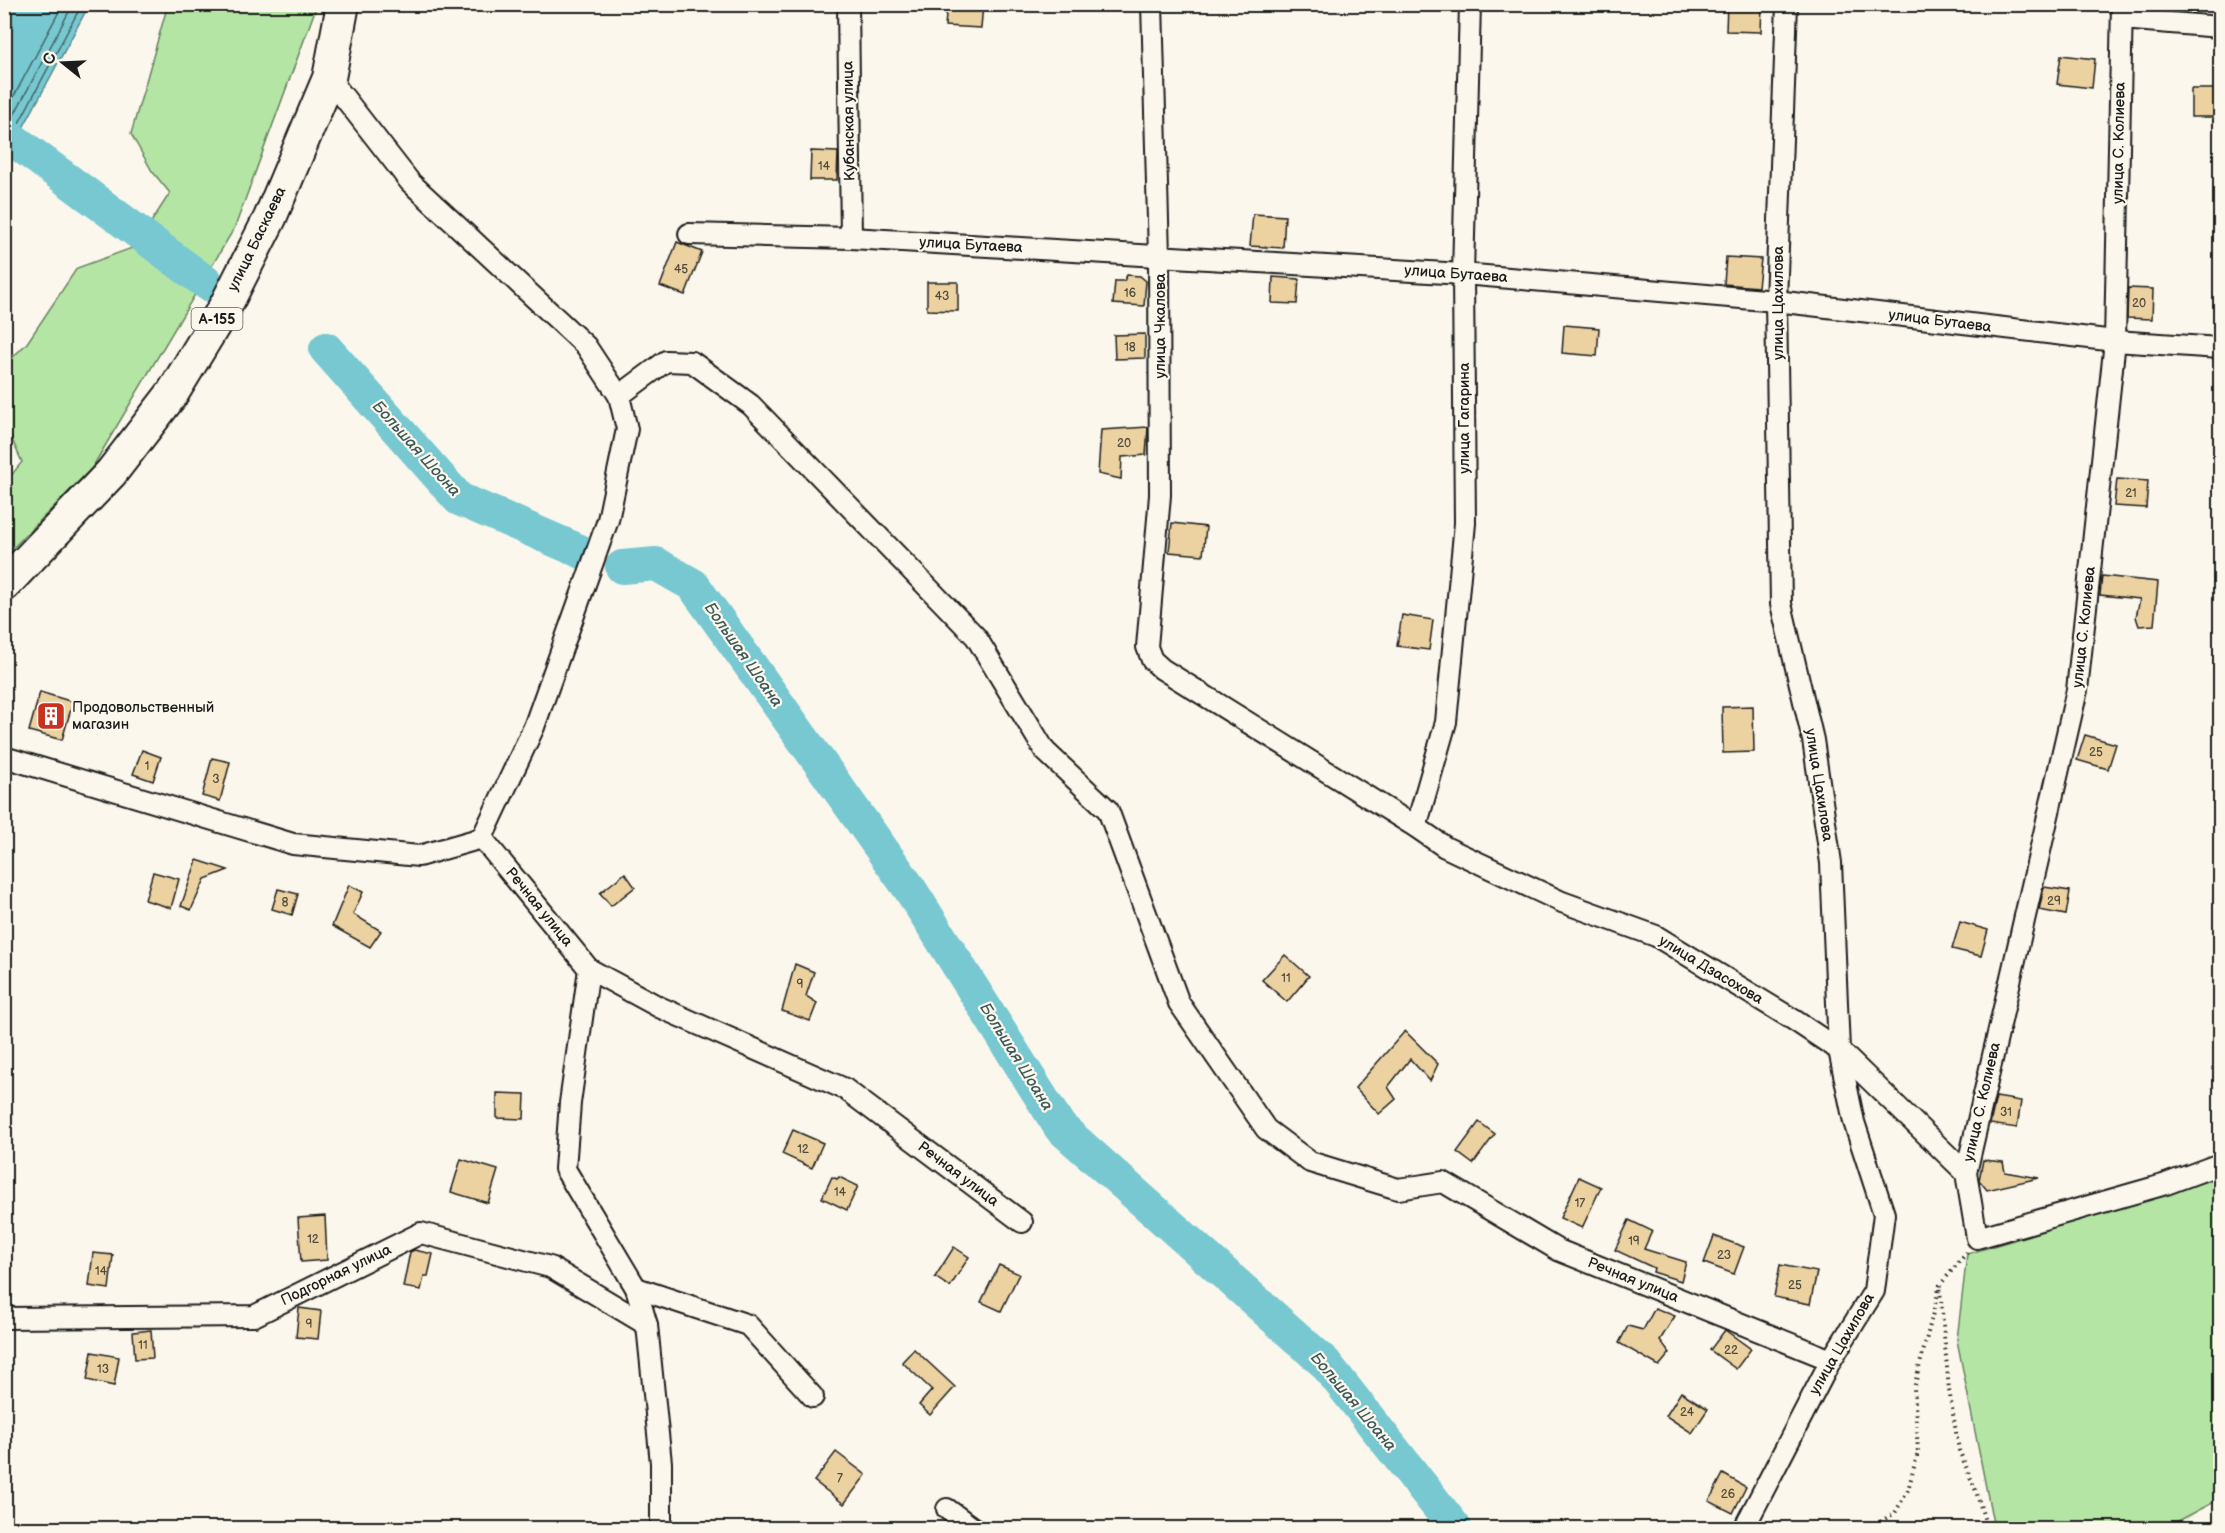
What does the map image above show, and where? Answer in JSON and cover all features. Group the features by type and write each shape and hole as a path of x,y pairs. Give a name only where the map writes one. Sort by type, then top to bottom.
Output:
{"main road":[{"name":"улица Баскаева","path":"4,585 111,473 172,394 226,304 270,218 329,78 343,4"}],"street":[{"name":"Кубанская улица","path":"848,4 851,238"},
{"name":"улица Чкалова","path":"1148,647 1160,495 1159,256 1152,4"},
{"name":"улица Гагарина","path":"1416,827 1446,722 1465,523 1463,274 1470,4"},
{"name":"улица Цахилова","path":"1744,1528 1831,1360 1874,1291 1884,1214 1854,1122 1839,1050 1831,863 1813,740 1781,604 1776,302 1787,4"},
{"path":"2122,12 2220,27"},
{"name":"улица С. Колиева","path":"1977,1238 1966,1173 2077,690 2115,341 2122,12"},
{"path":"4,757 293,844 419,856 482,838 534,727 609,520 627,429 619,396 586,346 410,182 329,78"},
{"name":"улица Бутаева","path":"689,234 851,238 1463,274 1776,302 2115,341 2220,348"},
{"name":"Речная улица","path":"619,396 666,361 692,362 752,405 976,637 1045,751 1108,810 1179,1003 1266,1129 1310,1162 1387,1186 1398,1189 1443,1182 1558,1250 1831,1360"},
{"name":"улица Дзасохова","path":"1148,647 1152,660 1162,669 1445,847 1562,902 1656,936 1794,1020 1839,1050 1966,1173"},
{"name":"Речная улица","path":"482,838 589,969 659,1007 845,1089 1022,1222"},
{"path":"589,969 570,1103 565,1169 636,1288 646,1325 661,1463 661,1528"},
{"path":"1977,1238 2166,1184 2220,1164"},
{"name":"Подгорная улица","path":"4,1318 254,1316 421,1233 550,1267 646,1325"},
{"path":"636,1288 748,1325 813,1397"},
{"path":"947,1509 973,1528"}],"path":[{"path":"1870,1528 1895,1513 1908,1490 1918,1452 1914,1388 1940,1285 1977,1238"},
{"path":"1940,1285 1948,1390 1959,1450 1976,1491 1987,1528"}],"green space":[{"path":"168,4 317,5 235,227 92,468 5,556 5,483 22,462 5,424 5,365 27,343 77,268 135,247 170,193 152,171 131,134"},
{"path":"2220,1175 2220,1499 2165,1528 1994,1528 1957,1340 1967,1254 2185,1188"}],"water":[{"path":"10,5 89,5 16,141 5,174 4,24"}],"building":[{"path":"947,4 983,4 981,28 945,26"},
{"path":"1727,4 1762,4 1761,32 1726,31"},
{"path":"2061,55 2095,59 2092,88 2057,84"},
{"path":"2191,89 2220,89 2220,117 2191,117"},
{"path":"811,151 838,152 837,180 810,180"},
{"path":"1253,214 1285,216 1283,248 1250,246"},
{"path":"677,242 702,252 685,295 660,286"},
{"path":"1726,257 1761,259 1758,287 1724,284"},
{"path":"1127,275 1140,276 1146,281 1144,306 1113,304 1115,281 1124,281"},
{"path":"1273,277 1299,279 1297,304 1272,303"},
{"path":"927,282 958,282 958,311 927,310"},
{"path":"2128,288 2153,289 2152,319 2127,318"},
{"path":"1564,325 1599,328 1597,356 1562,353"},
{"path":"1145,334 1145,358 1115,359 1114,335"},
{"path":"1148,427 1146,455 1122,457 1121,479 1098,474 1101,430"},
{"path":"2117,479 2148,481 2146,508 2114,506"},
{"path":"1172,523 1206,527 1203,555 1169,552"},
{"path":"2102,576 2158,582 2154,625 2139,626 2136,617 2140,599 2100,595"},
{"path":"1402,615 1433,620 1429,650 1397,646"},
{"name":"Продовольственный магазин","path":"40,692 73,702 62,740 29,731"},
{"path":"1753,706 1754,752 1723,753 1722,707"},
{"path":"2085,735 2116,744 2108,769 2077,760"},
{"path":"142,750 161,757 153,781 133,774"},
{"path":"212,758 230,762 220,801 202,796"},
{"path":"197,860 228,870 205,879 191,910 181,906"},
{"path":"153,872 179,879 171,908 145,900"},
{"path":"625,873 635,887 611,906 600,893"},
{"path":"349,885 363,892 353,914 381,931 370,947 332,926"},
{"path":"2044,887 2070,891 2066,915 2039,910"},
{"path":"278,889 298,894 292,915 272,909"},
{"path":"1960,922 1988,930 1981,956 1952,949"},
{"path":"1285,955 1309,976 1287,1002 1262,980"},
{"path":"795,964 814,972 806,996 817,1003 810,1021 782,1011"},
{"path":"1405,1031 1438,1064 1430,1081 1410,1059 1388,1087 1396,1099 1379,1114 1355,1088"},
{"path":"497,1093 525,1094 524,1119 497,1118"},
{"path":"1996,1097 2021,1101 2017,1128 1990,1124"},
{"path":"1479,1122 1495,1134 1473,1164 1457,1152"},
{"path":"793,1130 823,1143 812,1168 782,1154"},
{"path":"461,1159 498,1170 488,1203 451,1192"},
{"path":"1983,1160 2003,1162 2005,1172 2039,1178 1987,1190 1979,1180"},
{"path":"832,1177 837,1179 839,1177 858,1186 847,1210 822,1198"},
{"path":"1579,1177 1601,1187 1582,1228 1560,1218"},
{"path":"325,1216 327,1260 301,1262 298,1218"},
{"path":"1629,1220 1652,1231 1644,1249 1686,1262 1681,1281 1653,1272 1654,1268 1615,1250"},
{"path":"1714,1236 1744,1247 1734,1274 1704,1263"},
{"path":"954,1247 969,1257 950,1287 935,1277"},
{"path":"414,1250 433,1254 428,1276 424,1276 421,1290 403,1287 410,1252"},
{"path":"93,1253 113,1255 109,1289 89,1286"},
{"path":"999,1265 1019,1274 1001,1311 981,1302"},
{"path":"1780,1265 1817,1272 1810,1304 1774,1297"},
{"path":"299,1308 321,1311 318,1339 296,1337"},
{"path":"1655,1308 1675,1316 1660,1340 1670,1353 1659,1366 1619,1343 1628,1326 1643,1330"},
{"path":"151,1330 153,1358 135,1359 133,1332"},
{"path":"1725,1330 1751,1349 1736,1369 1710,1350"},
{"path":"914,1349 955,1387 930,1415 919,1405 932,1390 902,1362"},
{"path":"92,1352 119,1357 114,1386 87,1380"},
{"path":"1681,1392 1708,1409 1692,1433 1666,1416"},
{"path":"836,1452 866,1475 844,1504 814,1481"},
{"path":"1723,1474 1746,1487 1733,1513 1709,1501"}],"waterway":[{"name":"Большая Шоона","path":"4,133 208,284"},
{"name":"Большая Шоона","path":"326,349 459,499 589,555"},
{"name":"Большая Шоана","path":"622,567 656,564 693,585 910,889 1060,1127 1325,1363 1455,1528"}],"place":[{"name":"Продовольственный магазин","path":"51,716"}]}
